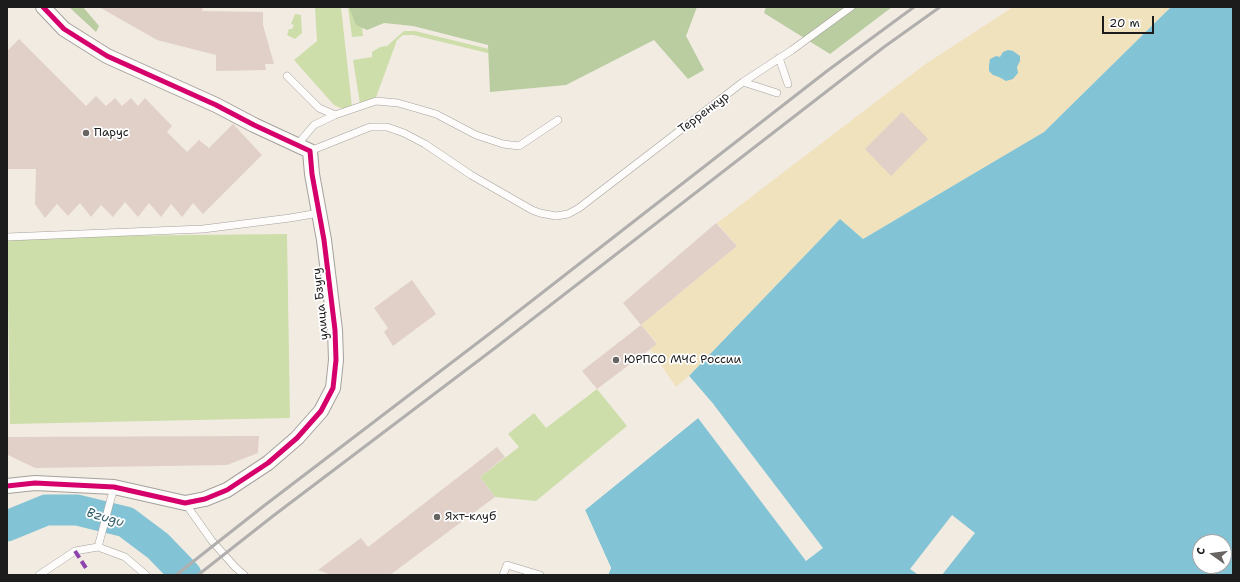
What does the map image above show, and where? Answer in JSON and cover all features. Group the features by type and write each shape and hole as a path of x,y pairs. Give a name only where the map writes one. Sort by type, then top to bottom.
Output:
{"street":[{"path":"43,7 64,29 107,56 216,105 254,125 310,151"},
{"name":"улица Бзугу","path":"7,486 35,483 185,503 205,500 227,490 268,463 297,438 321,411 333,388 336,360 335,330 324,240 312,174 310,151"}],"lane":[{"name":"Терренкур","path":"310,151 370,127 387,127 404,133 425,144 471,175 532,210 556,216 568,214 579,208 743,82 851,7"},
{"path":"779,58 788,84"},
{"path":"287,76 319,108 335,115"},
{"path":"743,82 778,93"},
{"path":"297,145 314,125 335,115 376,101 398,103 436,114 476,135 503,144 519,146 558,120"},
{"path":"7,237 203,229 319,213"},
{"path":"98,547 113,493"},
{"path":"185,503 212,541 244,575"},
{"path":"39,575 74,551 98,547 125,557 146,575"},
{"path":"503,575 507,565 540,575"}],"green space":[{"path":"69,7 83,7 99,26 96,32"},
{"path":"315,7 341,7 352,107 343,109 334,105 294,60 317,41"},
{"path":"348,7 360,7 363,36 352,37"},
{"path":"349,7 697,7 686,36 704,70 688,79 654,40 566,85 490,92 488,45 413,26 384,23 367,30 356,25"},
{"path":"766,7 892,7 830,54 764,13"},
{"path":"295,14 301,15 302,33 295,39 287,35 289,29 292,29 294,25 291,24"},
{"path":"404,31 415,31 497,51 496,55 413,35 403,35 397,40 375,100 360,104 353,60 372,57 372,52 380,47 387,46"},
{"path":"287,234 290,418 10,424 7,237"},
{"path":"597,389 627,426 536,501 495,497 480,477 519,447 508,434 534,413 546,428"}],"sand":[{"path":"1013,7 1171,7 1044,132 863,239 840,219 689,376 676,387 650,349 657,343 641,325 737,246 717,223 924,65"}],"water":[{"path":"1171,7 1233,7 1233,575 608,575 611,568 585,510 714,405 689,376 840,219 863,239 1044,132"},
{"path":"1008,50 1013,51 1020,56 1020,61 1017,67 1018,73 1013,79 1006,81 993,75 989,71 989,65 990,59 996,56 1000,57 1003,52"}],"pier":[{"path":"689,376 714,405 823,548 806,561 698,418 585,510 611,568 608,575 606,575 609,568 583,509 711,405 687,377"},
{"path":"952,515 975,533 942,575 916,575 917,574 910,569"}],"building":[{"path":"99,7 203,7 202,11 263,12 263,25 274,64 265,64 266,70 216,71 216,55 157,40"},
{"name":"Парус","path":"19,39 86,106 96,96 106,106 115,98 122,106 131,98 138,106 145,98 172,126 167,132 187,152 199,140 209,148 233,124 262,155 203,214 193,203 182,217 171,204 161,217 149,203 138,217 125,202 113,217 101,205 91,217 80,203 68,216 57,204 45,218 35,204 36,169 7,169 7,51"},
{"path":"902,112 928,139 891,176 865,149"},
{"path":"716,223 737,246 641,325 623,303"},
{"path":"412,280 436,314 393,346 384,332 388,328 374,308"},
{"name":"ЮРПСО МЧС России","path":"641,325 657,344 597,389 582,371"},
{"path":"259,436 258,453 227,465 35,468 8,455 7,437"},
{"name":"Яхт-клуб","path":"497,447 505,457 480,477 495,497 390,575 331,575 318,570 361,538 368,547"}],"waterway":[{"name":"Bzugu","path":"7,526 46,510 77,510 126,522 158,546 186,575"}],"railway":[{"path":"176,575 827,71 914,7"},
{"path":"198,575 273,516 495,348 884,47 940,7"}],"marked path":[{"path":"75,551 86,568"}],"cycle path":[{"path":"7,486 35,483 114,487 185,503 205,499 227,490 268,463 297,438 321,411 333,388 336,360 335,330 324,240 312,174 310,151 254,125 216,105 107,56 64,29 43,7"}],"place":[{"name":"Парус","path":"86,133"},
{"name":"ЮРПСО МЧС России","path":"616,360"},
{"name":"Яхт-клуб","path":"437,517"}]}
